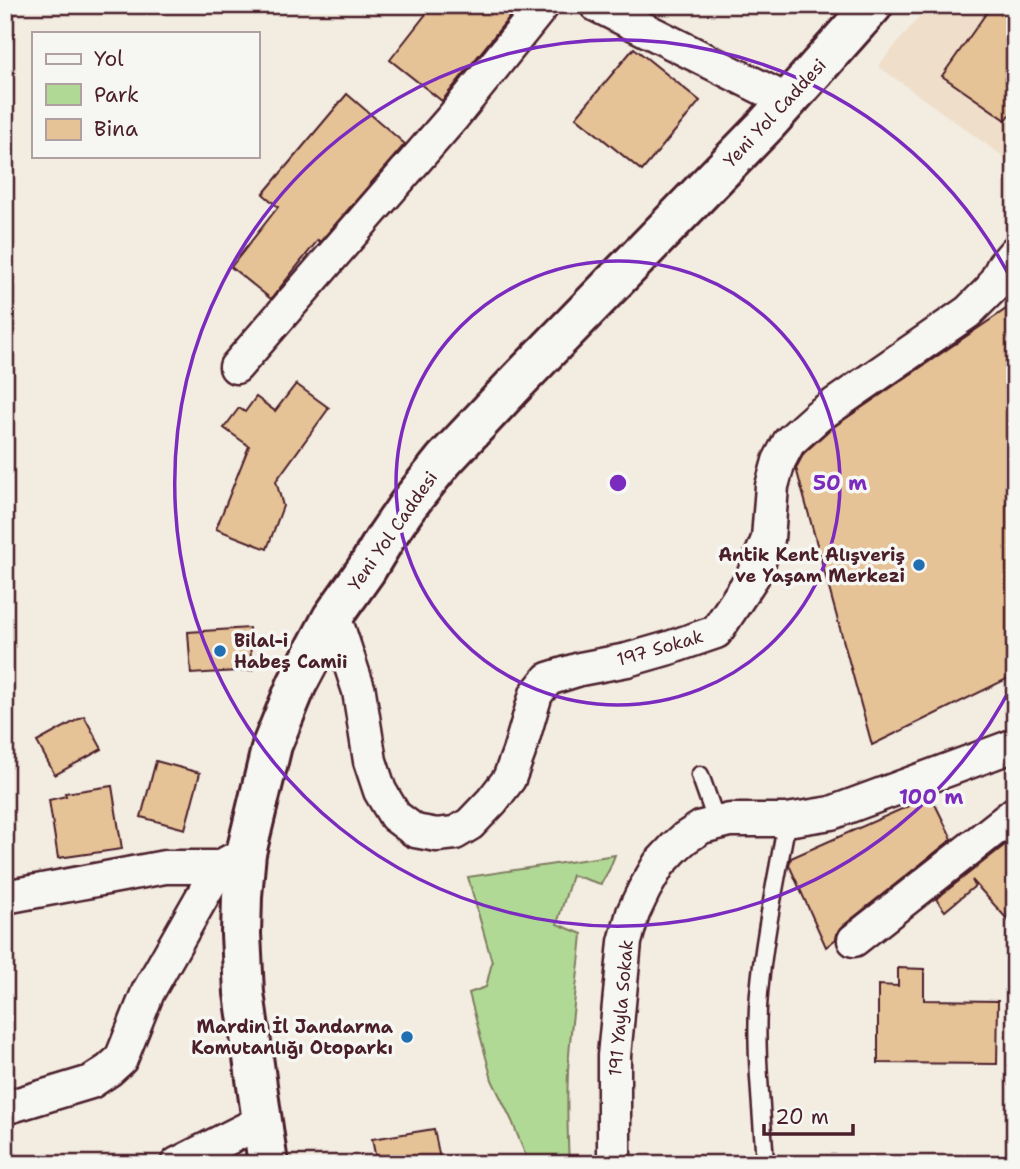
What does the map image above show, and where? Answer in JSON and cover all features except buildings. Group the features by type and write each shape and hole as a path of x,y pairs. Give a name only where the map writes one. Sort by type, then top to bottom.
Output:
{"main road":[{"name":"Yeni Yol Caddesi","path":"268,1164 244,981 233,860 272,745 298,684 332,618 408,505 444,460 766,125 873,5"},
{"name":"Yeni Yol Caddesi","path":"285,1164 264,986 264,894 271,827 295,725 339,630 375,590 418,524 464,464 676,246 794,118 891,5"}],"street":[{"path":"236,367 453,117 543,5"},
{"path":"596,5 788,101"},
{"name":"197 Sokak","path":"339,630 359,691 370,761 380,791 395,816 415,831 437,835 455,833 470,824 509,779 536,694 548,679 580,669 627,660 716,632 752,576 768,539 772,486 779,461 789,442 818,416 968,312 992,288 1003,266 1015,252"},
{"name":"191 Yayla Sokak","path":"614,1164 614,1056 625,942 644,890 659,864 676,846 702,827 730,820 787,820 831,813 1015,745"},
{"path":"854,940 1015,813"},
{"path":"5,897 165,867 233,860"},
{"path":"5,1108 91,1082 121,1059 148,992 233,860"},
{"path":"177,1164 262,1121"}],"lane":[{"path":"700,775 717,824"},
{"path":"765,1164 758,1030 759,994 787,820"}],"shaded area":[{"path":"929,5 1015,5 1015,165 878,66"}],"green space":[{"path":"615,855 601,884 572,875 557,924 582,934 569,1058 569,1164 529,1164 492,1080 469,993 486,987 492,962 468,877"}],"place":[{"name":"Antik Kent Alışveriş ve Yaşam Merkezi","path":"919,565"},
{"name":"Bilal-i Habeş Camii","path":"220,651"},
{"name":"Mardin İl Jandarma Komutanlığı Otoparkı","path":"407,1037"}]}
